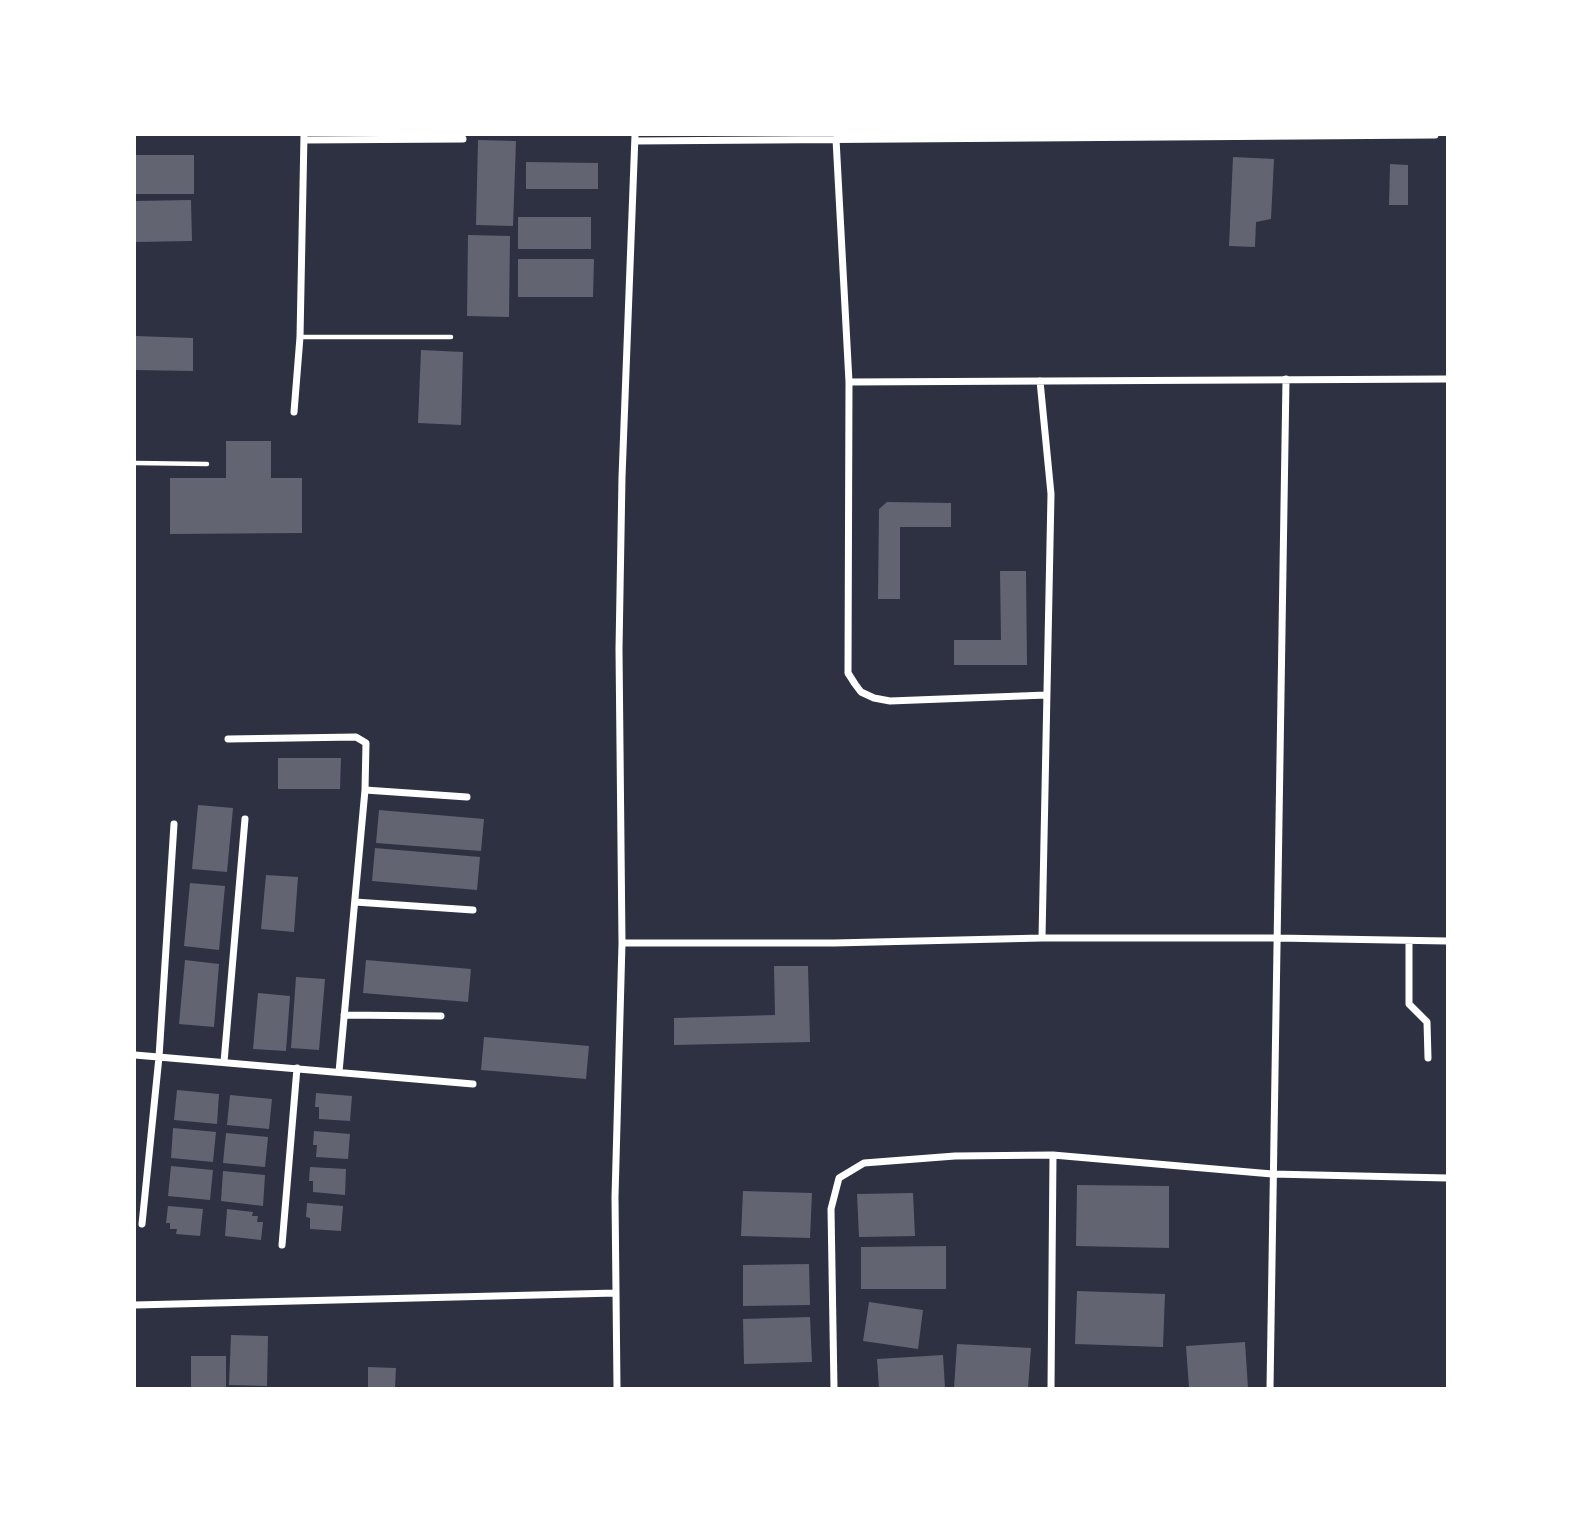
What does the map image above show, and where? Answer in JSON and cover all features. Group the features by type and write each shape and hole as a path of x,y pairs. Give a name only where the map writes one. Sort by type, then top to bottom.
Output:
{"street":[{"path":"617,1388 614,1197 622,943 619,636 622,477 635,138 1435,135"},
{"path":"294,412 300,337 304,137 463,139"},
{"path":"836,139 849,382 848,673 861,692 890,701 1047,695"},
{"path":"1270,1388 1286,379"},
{"path":"849,382 1447,379"},
{"path":"1040,381 1051,494 1042,938"},
{"path":"228,738 356,737 366,743 365,790 339,1072"},
{"path":"365,790 467,797"},
{"path":"224,1062 245,819"},
{"path":"142,1224 159,1057 174,824"},
{"path":"355,902 472,910"},
{"path":"622,943 834,943 1042,938 1447,941"},
{"path":"1409,941 1409,1004 1427,1022 1428,1058"},
{"path":"344,1015 441,1016"},
{"path":"135,1055 473,1084"},
{"path":"282,1245 297,1068"},
{"path":"1051,1388 1053,1155"},
{"path":"834,1388 831,1209 839,1178 864,1163 955,1156 1053,1155 1272,1174 1447,1178"},
{"path":"135,1305 616,1293"}],"lane":[{"path":"300,337 451,337"},
{"path":"135,463 207,464"}],"building":[{"path":"478,140 516,141 513,226 476,225"},
{"path":"135,155 194,155 194,194 135,194"},
{"path":"1233,157 1274,159 1271,219 1256,222 1255,247 1229,246"},
{"path":"526,162 598,163 598,189 526,189"},
{"path":"1390,164 1408,165 1408,205 1389,205"},
{"path":"191,200 192,241 135,242 135,201"},
{"path":"518,217 591,217 591,249 518,249"},
{"path":"468,235 510,236 509,317 467,316"},
{"path":"518,259 594,259 593,297 518,297"},
{"path":"135,336 193,338 193,371 135,370"},
{"path":"421,350 463,352 461,425 418,423"},
{"path":"226,441 271,441 271,478 302,478 302,533 170,534 170,478 226,478"},
{"path":"887,502 951,503 951,527 900,527 900,599 878,599 879,509"},
{"path":"1000,571 1026,571 1027,665 954,665 954,640 1001,640"},
{"path":"278,758 341,758 340,789 278,789"},
{"path":"198,805 233,808 227,872 192,869"},
{"path":"379,810 484,819 481,851 376,843"},
{"path":"375,848 480,857 477,890 372,881"},
{"path":"266,875 298,877 294,932 261,929"},
{"path":"190,883 225,886 219,950 184,946"},
{"path":"185,960 219,964 214,1027 179,1024"},
{"path":"366,960 471,969 468,1002 363,993"},
{"path":"774,966 808,966 810,1042 674,1045 674,1018 775,1015"},
{"path":"296,977 325,979 319,1050 291,1048"},
{"path":"258,993 290,996 286,1051 253,1049"},
{"path":"484,1037 589,1046 586,1079 481,1070"},
{"path":"177,1090 219,1094 217,1124 174,1120"},
{"path":"316,1093 352,1096 350,1121 319,1119 319,1107 315,1107"},
{"path":"230,1095 272,1099 269,1129 227,1125"},
{"path":"173,1128 216,1132 213,1162 171,1158"},
{"path":"314,1131 350,1134 348,1159 316,1157"},
{"path":"226,1133 268,1137 265,1167 223,1163"},
{"path":"171,1166 213,1170 210,1200 168,1196"},
{"path":"310,1167 346,1169 345,1195 313,1192 313,1181 309,1181"},
{"path":"223,1171 265,1175 263,1206 221,1201"},
{"path":"1077,1185 1169,1186 1169,1248 1076,1246"},
{"path":"743,1191 812,1193 810,1238 741,1236"},
{"path":"913,1193 915,1236 859,1237 857,1194"},
{"path":"307,1203 343,1206 341,1231 310,1229 310,1218 306,1217"},
{"path":"168,1206 203,1209 200,1236 176,1234 177,1229 170,1229 170,1223 166,1223"},
{"path":"227,1209 253,1212 252,1216 258,1216 257,1222 263,1222 261,1240 225,1236"},
{"path":"946,1246 946,1289 861,1289 861,1247"},
{"path":"809,1264 810,1305 743,1306 743,1265"},
{"path":"1077,1291 1165,1294 1163,1347 1075,1344"},
{"path":"869,1302 923,1310 918,1349 863,1341"},
{"path":"810,1317 812,1362 744,1364 743,1319"},
{"path":"231,1335 268,1336 267,1386 229,1385"},
{"path":"1245,1342 1248,1388 1189,1388 1186,1346"},
{"path":"957,1344 1031,1348 1028,1388 954,1388"},
{"path":"943,1355 945,1388 879,1388 877,1359"},
{"path":"191,1356 226,1356 226,1388 191,1388"},
{"path":"368,1367 396,1368 395,1388 368,1388"}]}
